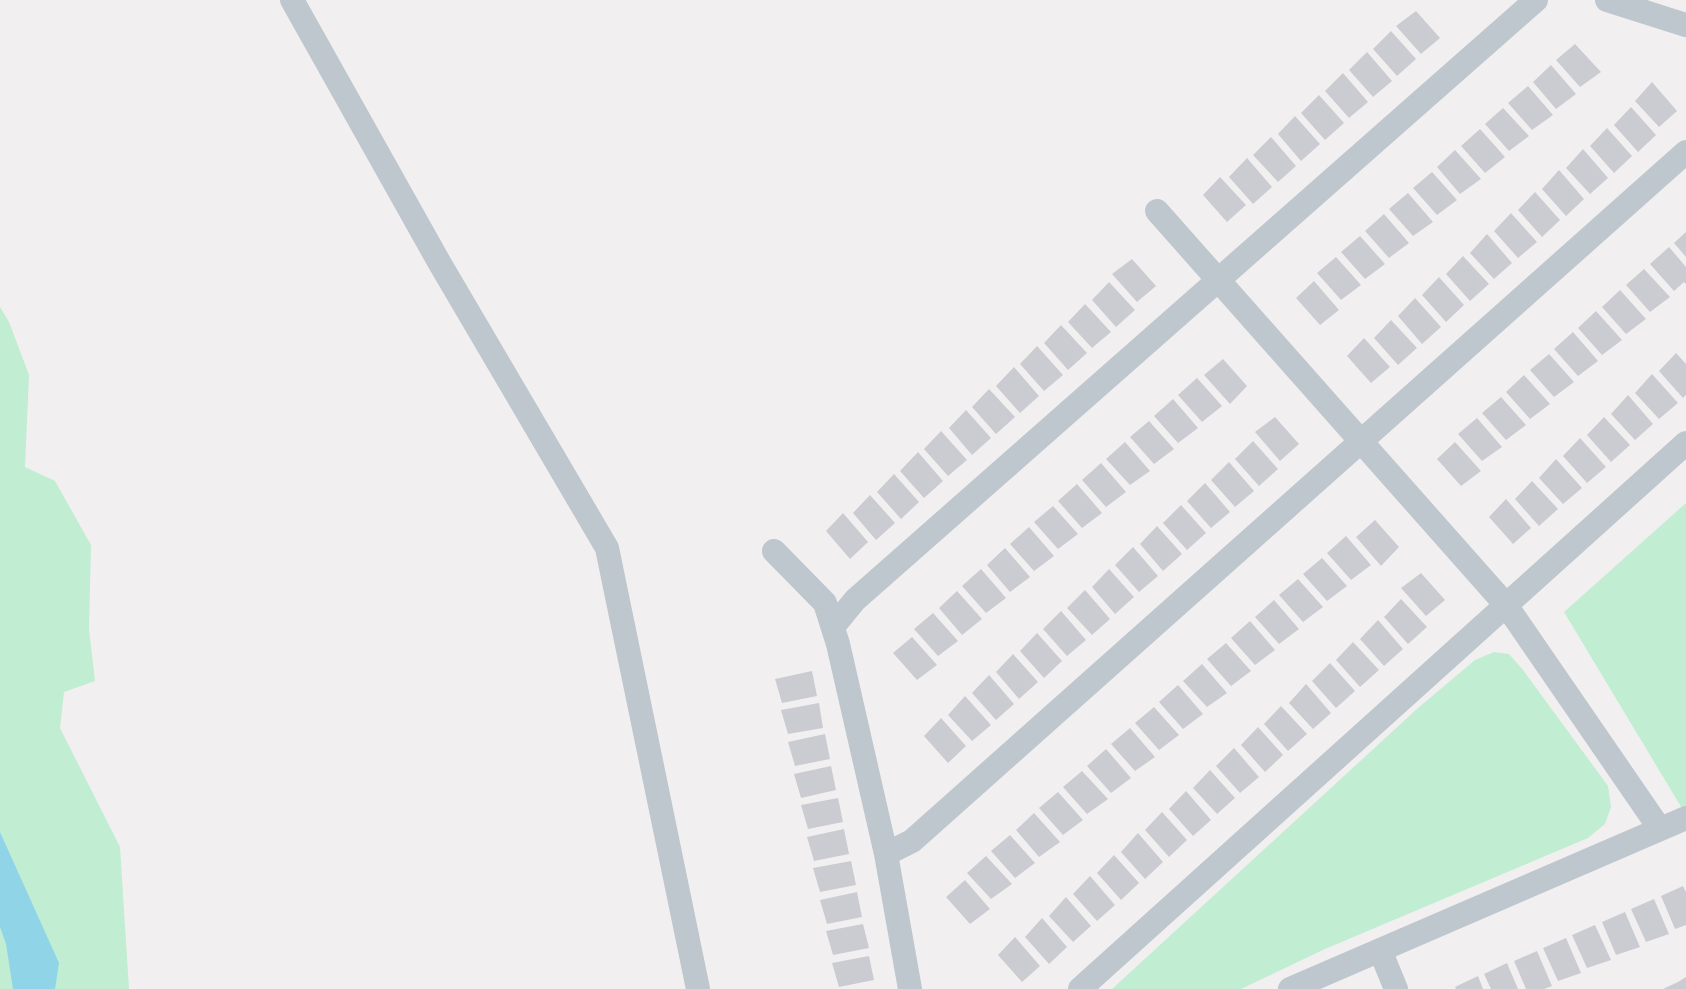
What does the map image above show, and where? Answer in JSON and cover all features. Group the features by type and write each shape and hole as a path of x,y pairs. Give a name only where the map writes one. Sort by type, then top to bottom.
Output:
{"street":[{"path":"292,0 439,262 607,548 698,989"},
{"path":"832,627 855,600 1536,0"},
{"path":"1607,0 1686,25"},
{"path":"885,854 912,841 1686,152"},
{"path":"1157,212 1506,605 1660,829"},
{"path":"1080,989 1686,443"},
{"path":"774,551 825,603 885,854 910,989"},
{"path":"1290,989 1686,818"},
{"path":"1380,950 1396,989"}],"green space":[{"path":"0,307 9,322 29,375 25,467 55,481 91,545 89,629 95,681 64,692 60,728 120,847 129,989 0,989"},
{"path":"1686,503 1686,815 1564,612"},
{"path":"1494,652 1509,654 1523,670 1608,786 1611,807 1605,824 1588,838 1325,949 1241,989 1112,989 1418,708 1475,660"}],"water":[{"path":"0,832 59,963 55,989 13,989 6,944 0,927"}],"building":[{"path":"1416,11 1440,38 1421,54 1396,26"},
{"path":"1391,31 1416,59 1397,76 1373,49"},
{"path":"1575,44 1601,72 1580,87 1556,60"},
{"path":"1367,52 1392,81 1373,97 1349,70"},
{"path":"1551,65 1576,94 1556,109 1533,82"},
{"path":"1343,73 1368,102 1349,118 1325,91"},
{"path":"1652,82 1677,111 1659,127 1635,101"},
{"path":"1528,86 1553,115 1532,130 1508,103"},
{"path":"1319,95 1344,123 1325,140 1301,113"},
{"path":"1631,107 1656,135 1638,152 1614,125"},
{"path":"1503,108 1529,136 1509,151 1485,124"},
{"path":"1295,116 1320,144 1301,161 1278,134"},
{"path":"1607,128 1632,156 1614,173 1590,146"},
{"path":"1480,129 1505,157 1485,173 1461,146"},
{"path":"1271,137 1296,166 1278,182 1253,155"},
{"path":"1583,149 1608,178 1590,194 1566,168"},
{"path":"1455,150 1481,179 1460,194 1437,167"},
{"path":"1247,158 1272,187 1253,204 1229,177"},
{"path":"1559,170 1584,199 1566,216 1542,189"},
{"path":"1432,172 1457,200 1437,215 1413,188"},
{"path":"1220,177 1246,205 1227,222 1203,195"},
{"path":"1535,192 1560,220 1542,237 1518,210"},
{"path":"1408,193 1433,222 1413,236 1389,209"},
{"path":"1511,213 1537,242 1518,258 1494,231"},
{"path":"1384,214 1409,243 1389,258 1365,231"},
{"path":"1686,232 1686,257 1674,243"},
{"path":"1487,234 1512,263 1494,279 1470,253"},
{"path":"1360,236 1385,264 1365,279 1341,252"},
{"path":"1669,247 1686,267 1686,284 1684,282 1674,291 1650,264"},
{"path":"1463,256 1489,284 1470,301 1446,274"},
{"path":"1336,257 1361,285 1341,300 1317,273"},
{"path":"1132,259 1156,286 1137,302 1112,274"},
{"path":"1644,269 1670,297 1650,312 1626,285"},
{"path":"1439,277 1464,305 1446,322 1422,295"},
{"path":"1314,281 1339,310 1320,325 1296,298"},
{"path":"1109,282 1135,310 1116,327 1092,300"},
{"path":"1620,290 1646,319 1626,334 1602,307"},
{"path":"1415,298 1441,327 1422,344 1398,316"},
{"path":"1085,304 1111,332 1092,348 1068,322"},
{"path":"1596,311 1622,340 1602,355 1578,328"},
{"path":"1391,320 1417,348 1398,365 1374,338"},
{"path":"1061,325 1087,353 1068,370 1044,343"},
{"path":"1573,332 1598,361 1578,376 1554,349"},
{"path":"1364,338 1390,367 1371,383 1347,356"},
{"path":"1037,346 1063,375 1044,391 1020,364"},
{"path":"1676,353 1686,364 1686,395 1683,398 1659,371"},
{"path":"1549,354 1574,382 1554,397 1530,370"},
{"path":"1223,359 1247,386 1230,404 1204,375"},
{"path":"1014,367 1039,396 1020,413 996,386"},
{"path":"1652,374 1678,403 1659,419 1635,393"},
{"path":"1524,375 1550,404 1530,419 1506,392"},
{"path":"1197,378 1222,406 1202,422 1178,395"},
{"path":"989,389 1015,417 996,434 972,407"},
{"path":"1628,395 1653,424 1635,440 1611,414"},
{"path":"1501,397 1526,425 1506,440 1482,413"},
{"path":"1173,399 1198,428 1178,443 1154,416"},
{"path":"966,410 991,438 972,455 949,428"},
{"path":"1275,417 1299,444 1280,461 1255,432"},
{"path":"1604,417 1630,445 1611,462 1587,435"},
{"path":"1477,418 1502,447 1482,461 1458,434"},
{"path":"1149,421 1174,449 1154,464 1130,437"},
{"path":"941,431 967,460 948,476 924,449"},
{"path":"1580,438 1606,467 1587,483 1563,456"},
{"path":"1253,441 1278,469 1259,486 1235,459"},
{"path":"1125,442 1150,471 1130,485 1106,459"},
{"path":"1455,442 1481,471 1461,486 1437,459"},
{"path":"918,452 943,481 924,498 900,471"},
{"path":"1556,459 1582,488 1563,504 1539,478"},
{"path":"1229,462 1254,491 1235,507 1211,480"},
{"path":"1101,463 1126,492 1106,507 1082,480"},
{"path":"894,474 919,502 901,519 877,492"},
{"path":"1532,481 1558,509 1539,526 1515,499"},
{"path":"1205,483 1230,512 1211,528 1187,501"},
{"path":"1077,484 1102,513 1082,528 1058,501"},
{"path":"870,495 895,523 876,540 853,513"},
{"path":"1506,499 1531,528 1513,544 1489,517"},
{"path":"1181,505 1206,533 1187,550 1163,523"},
{"path":"1053,506 1078,534 1058,549 1034,522"},
{"path":"843,513 868,542 850,559 826,531"},
{"path":"1375,520 1399,547 1381,566 1356,537"},
{"path":"1157,526 1182,554 1163,571 1140,544"},
{"path":"1029,527 1054,556 1034,571 1010,544"},
{"path":"1346,536 1371,565 1351,580 1327,553"},
{"path":"1133,547 1158,576 1139,592 1115,565"},
{"path":"1005,548 1030,577 1010,592 987,565"},
{"path":"1322,558 1347,586 1327,601 1303,574"},
{"path":"981,569 1006,598 986,613 962,586"},
{"path":"1109,569 1134,597 1115,614 1092,587"},
{"path":"1421,573 1445,600 1426,616 1401,588"},
{"path":"1298,579 1323,607 1303,622 1279,595"},
{"path":"1085,590 1110,619 1092,635 1067,608"},
{"path":"957,591 982,619 962,635 939,608"},
{"path":"1401,599 1427,627 1408,644 1384,617"},
{"path":"1274,600 1299,629 1279,644 1255,617"},
{"path":"1061,611 1086,640 1067,656 1043,629"},
{"path":"933,613 958,641 938,656 914,629"},
{"path":"1378,620 1403,649 1384,666 1360,639"},
{"path":"1250,621 1275,650 1255,665 1231,638"},
{"path":"1037,633 1062,661 1044,678 1020,651"},
{"path":"912,637 937,665 917,680 893,653"},
{"path":"1353,642 1379,670 1360,687 1336,660"},
{"path":"1226,643 1251,671 1231,686 1207,659"},
{"path":"1013,654 1038,682 1019,699 996,672"},
{"path":"1330,663 1355,691 1336,708 1312,681"},
{"path":"1202,664 1227,693 1207,707 1183,681"},
{"path":"812,671 817,696 782,703 775,679"},
{"path":"989,675 1014,704 996,720 972,693"},
{"path":"1306,684 1331,713 1313,729 1289,703"},
{"path":"1178,685 1203,714 1183,729 1159,702"},
{"path":"965,696 991,725 972,741 948,715"},
{"path":"819,703 823,728 788,734 781,710"},
{"path":"1281,706 1307,734 1288,751 1264,724"},
{"path":"1154,707 1179,735 1159,750 1135,723"},
{"path":"941,718 966,746 948,763 924,736"},
{"path":"1258,727 1283,755 1265,772 1241,745"},
{"path":"1130,728 1155,757 1135,771 1111,744"},
{"path":"825,734 830,759 795,766 788,742"},
{"path":"1234,748 1259,777 1240,793 1216,766"},
{"path":"1106,749 1131,778 1111,793 1087,766"},
{"path":"831,766 836,790 801,798 794,774"},
{"path":"1210,770 1235,798 1217,814 1193,788"},
{"path":"1082,771 1108,799 1087,814 1063,787"},
{"path":"1186,791 1211,820 1193,836 1169,809"},
{"path":"1058,792 1083,820 1063,835 1039,808"},
{"path":"838,798 843,822 808,829 801,805"},
{"path":"1162,812 1187,840 1169,857 1145,830"},
{"path":"1034,813 1060,842 1039,857 1016,830"},
{"path":"844,829 849,854 814,861 807,837"},
{"path":"1138,833 1163,862 1145,879 1121,852"},
{"path":"1010,835 1035,863 1015,878 991,851"},
{"path":"1114,855 1139,883 1121,900 1097,873"},
{"path":"986,856 1012,884 991,899 967,873"},
{"path":"851,861 856,885 820,892 813,868"},
{"path":"1090,876 1115,905 1097,921 1073,894"},
{"path":"965,880 990,909 970,924 946,897"},
{"path":"1683,886 1686,892 1686,925 1675,929 1661,896"},
{"path":"857,892 862,917 827,924 820,900"},
{"path":"1066,897 1091,926 1073,942 1049,916"},
{"path":"1654,899 1669,934 1646,942 1631,909"},
{"path":"1625,912 1640,947 1616,955 1602,922"},
{"path":"1042,918 1067,947 1049,964 1025,937"},
{"path":"863,924 869,948 833,955 826,931"},
{"path":"1595,925 1611,960 1587,968 1572,935"},
{"path":"1015,937 1040,966 1022,982 998,955"},
{"path":"1566,938 1581,973 1558,981 1543,948"},
{"path":"1537,951 1552,986 1544,989 1526,989 1514,961"},
{"path":"869,956 874,980 839,987 832,963"},
{"path":"1507,963 1518,989 1491,989 1484,974"},
{"path":"1478,976 1483,989 1456,989 1455,987"},
{"path":"1686,977 1686,989 1663,989 1678,982"}]}
